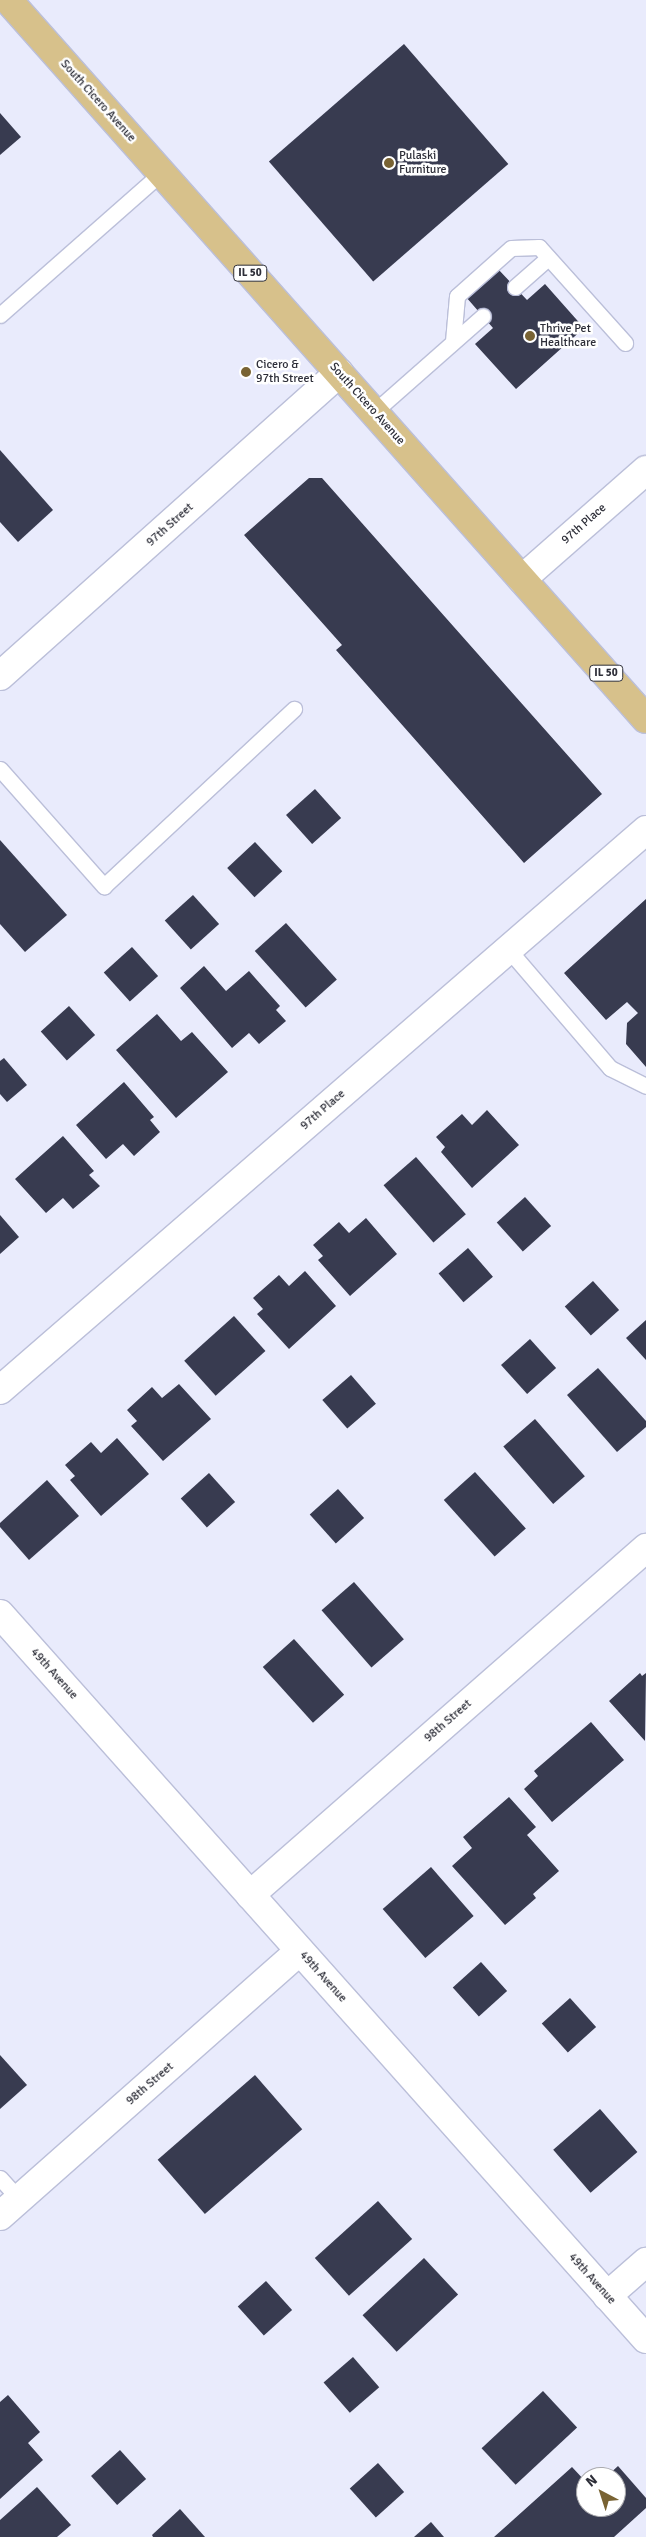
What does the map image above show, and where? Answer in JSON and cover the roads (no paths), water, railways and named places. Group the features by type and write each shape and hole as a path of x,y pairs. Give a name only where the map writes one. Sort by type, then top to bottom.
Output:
{"main road":[{"name":"South Cicero Avenue","path":"8,0 646,718"}],"street":[{"name":"97th Street","path":"0,676 339,373"},
{"name":"97th Place","path":"522,579 646,470"},
{"name":"97th Place","path":"0,1390 646,830"},
{"name":"98th Street","path":"250,1895 646,1548"},
{"name":"49th Avenue","path":"0,1614 646,2339"},
{"name":"98th Street","path":"9,2208 300,1951"},
{"path":"607,2296 646,2262"}],"lane":[{"path":"0,315 161,173"},
{"path":"453,341 457,296 510,248 539,247 626,343"},
{"path":"515,287 548,258"},
{"path":"374,412 483,316"},
{"path":"0,769 104,886 294,709"},
{"path":"508,949 610,1068 646,1086"},
{"path":"0,2178 9,2208"}],"place":[{"name":"Pulaski Furniture","path":"389,163"},
{"name":"Thrive Pet Healthcare","path":"530,336"},
{"name":"Cicero & 97th Street","path":"246,372"}]}
